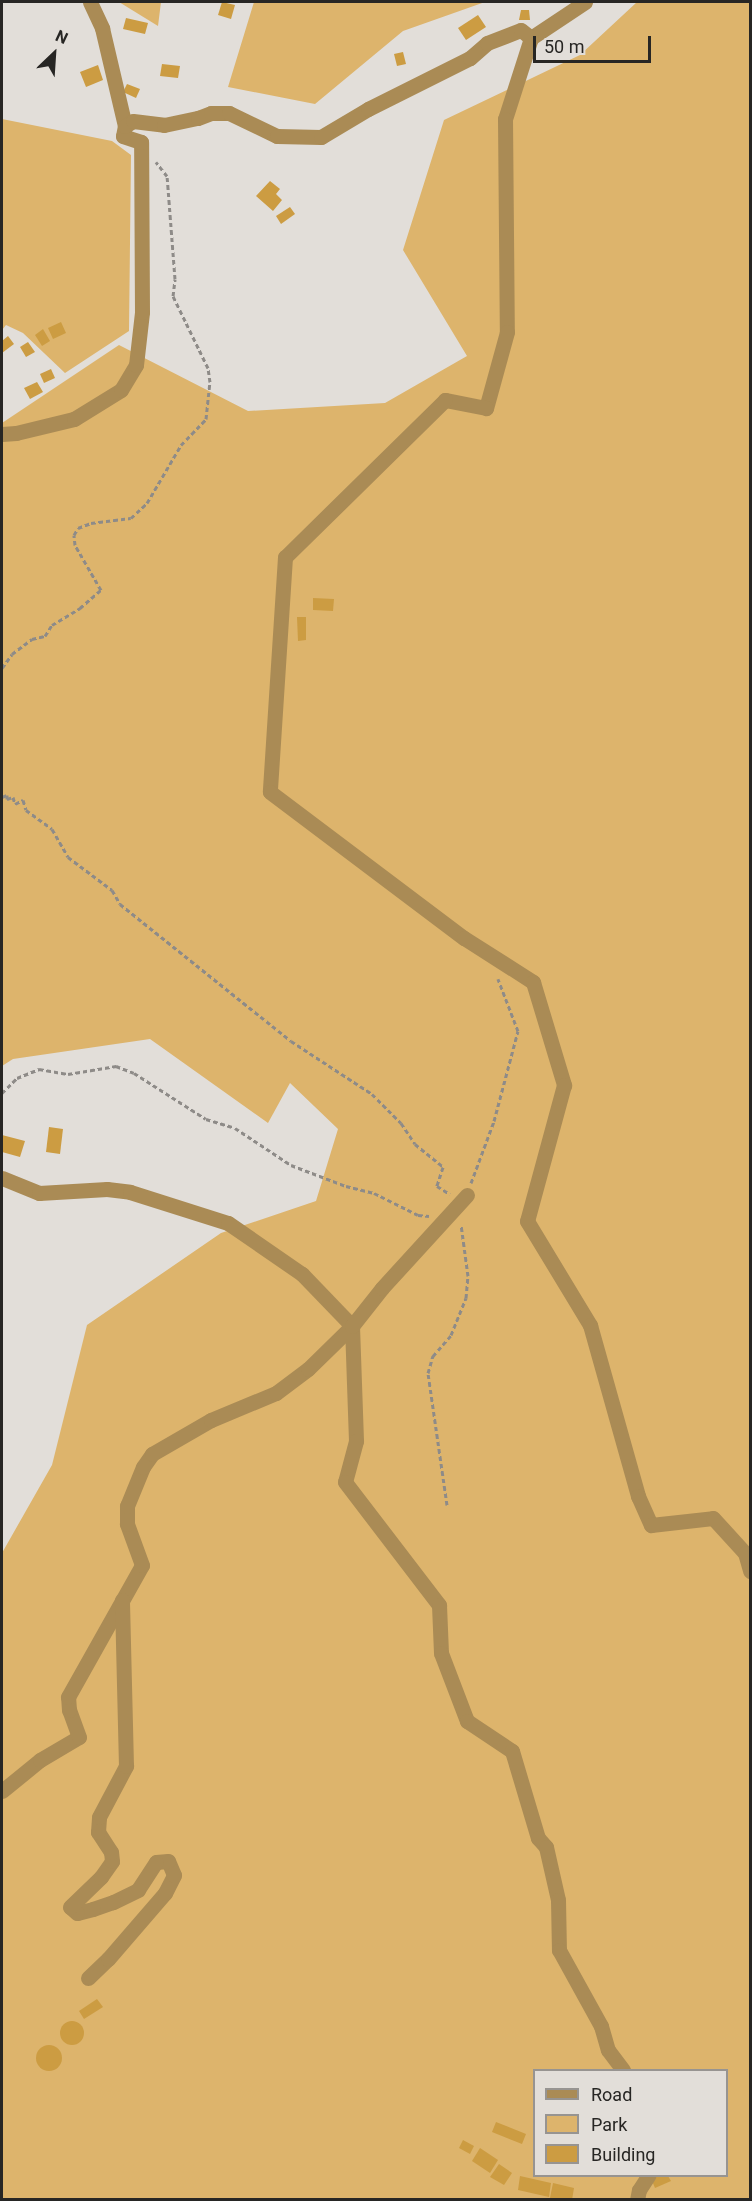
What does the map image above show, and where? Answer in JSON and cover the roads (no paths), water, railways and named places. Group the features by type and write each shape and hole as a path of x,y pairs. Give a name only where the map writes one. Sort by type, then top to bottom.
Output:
{"street":[{"path":"2,434 16,434 74,419 121,390 136,365 142,301 141,142 123,136 125,126 102,28 90,2"},
{"path":"585,2 531,38 505,119 507,332 486,408 445,400 285,557 270,792 464,938 533,982 564,1085 527,1221 590,1325 638,1496 651,1525 714,1518 745,1553 750,1571"},
{"path":"125,126 133,121 164,125 212,113 229,113 277,136 321,137 470,58 487,43 521,30 531,38"},
{"path":"2,1178 39,1193 107,1189 130,1192 228,1223 302,1274 352,1326 356,1441 345,1482 439,1605 441,1653 467,1721 512,1751 538,1838 546,1847 558,1899 559,1950 601,2026 608,2050 622,2069"},
{"path":"2,1791 40,1760 79,1737 69,1710 68,1697 142,1565 127,1524 127,1506 143,1467 152,1454 212,1420 276,1393 308,1369 352,1326 382,1288 467,1195"},
{"path":"88,1978 108,1959 165,1893 174,1875 168,1861 156,1862 138,1890 93,1909 77,1912 70,1907 101,1876 112,1861 111,1852 98,1832 99,1817 126,1766 122,1600"},
{"path":"637,2199 639,2190 647,2177"}]}
